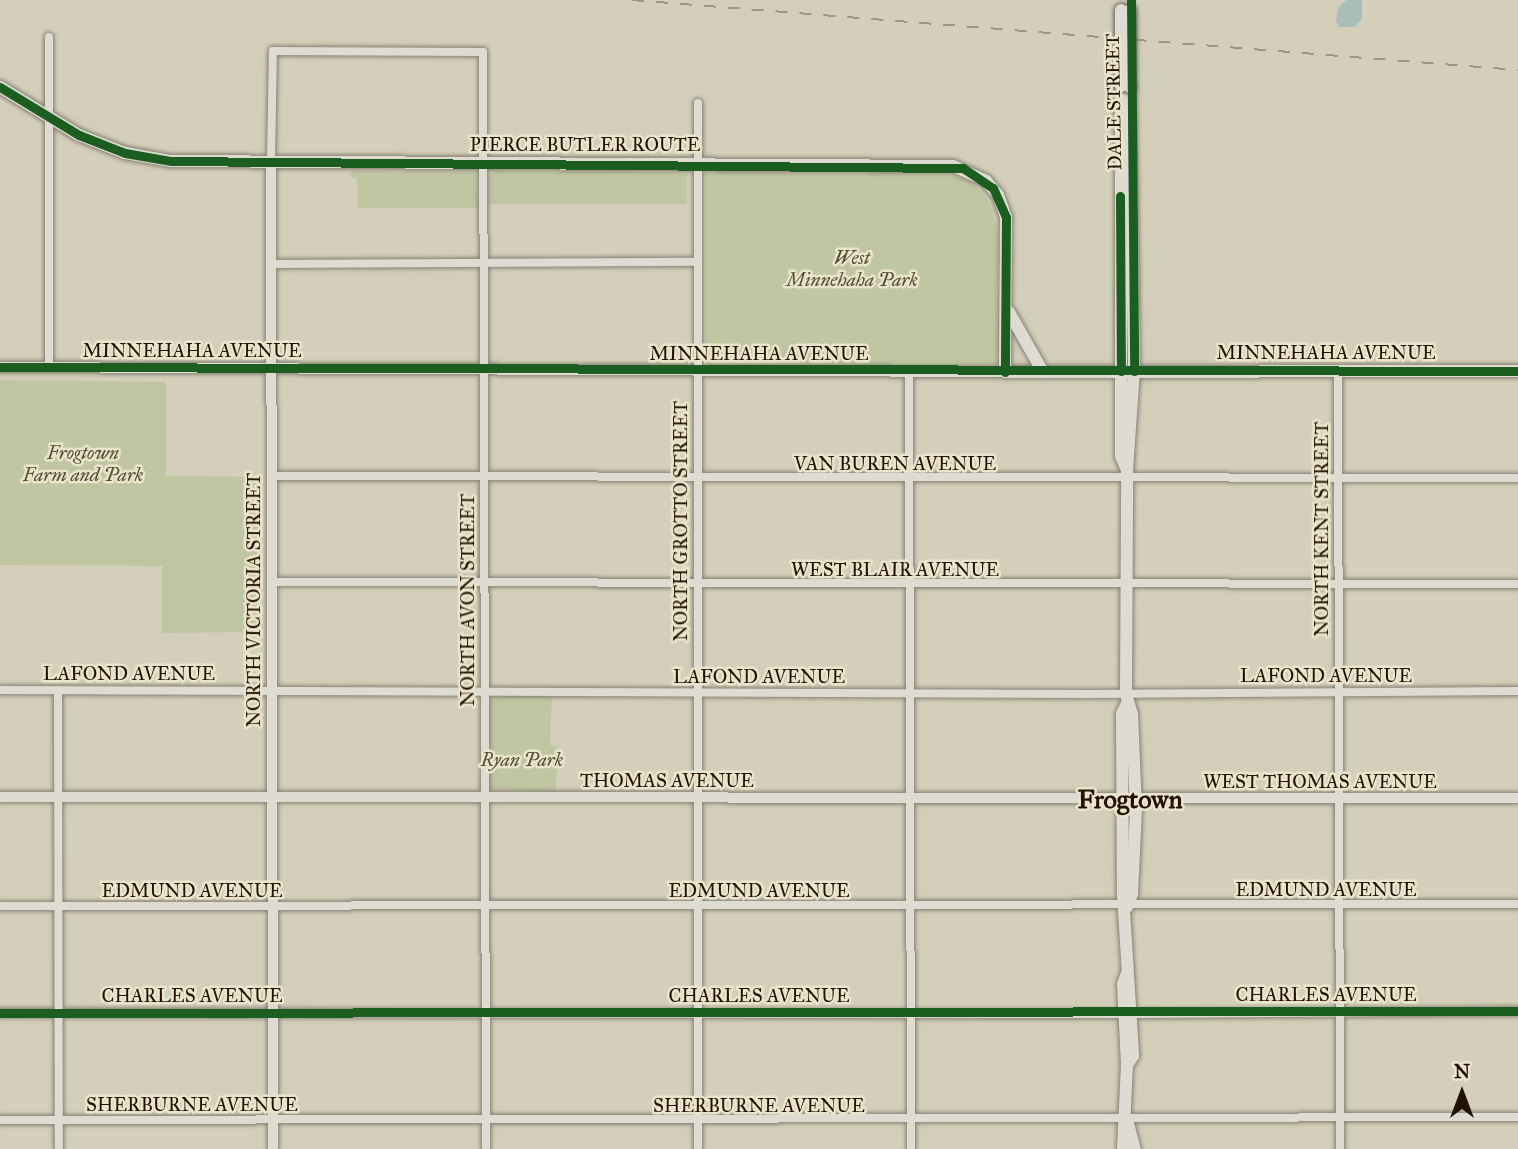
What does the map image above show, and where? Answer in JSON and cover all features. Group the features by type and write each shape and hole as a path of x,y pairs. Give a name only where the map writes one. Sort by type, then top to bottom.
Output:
{"main road":[{"name":"DALE STREET","path":"1123,1149 1127,1121 1128,1065 1133,1056 1127,973 1127,907 1132,894 1130,800 1122,714 1127,699 1126,475 1121,456 1128,371 1126,5"},
{"name":"PIERCE BUTLER ROUTE","path":"0,88 79,135 140,157 271,161 946,165 971,171 993,188 1003,206 1005,372"},
{"path":"1006,304 1014,326 1043,372"},
{"name":"MINNEHAHA AVENUE","path":"1005,372 1518,371"},
{"name":"DALE STREET","path":"1127,1121 1135,1149"}],"street":[{"path":"48,367 49,37"},
{"name":"NORTH AVON STREET","path":"273,51 483,52 486,1149"},
{"name":"NORTH VICTORIA STREET","path":"273,51 273,1149"},
{"name":"NORTH GROTTO STREET","path":"698,103 698,1149"},
{"path":"272,264 698,262"},
{"name":"MINNEHAHA AVENUE","path":"0,367 1005,372"},
{"name":"NORTH KENT STREET","path":"1338,371 1340,1149"},
{"path":"909,372 911,1149"},
{"name":"VAN BUREN AVENUE","path":"271,475 909,480 1126,475 1518,478"},
{"name":"WEST BLAIR AVENUE","path":"271,582 1126,587 1518,584"},
{"name":"LAFOND AVENUE","path":"0,690 909,693 1127,699 1338,691 1518,691"},
{"path":"58,690 59,1149"},
{"name":"THOMAS AVENUE","path":"0,797 1130,800"},
{"name":"WEST THOMAS AVENUE","path":"1130,800 1518,798"},
{"name":"EDMUND AVENUE","path":"0,906 1127,907 1518,904"},
{"name":"CHARLES AVENUE","path":"0,1013 1128,1014 1518,1011"},
{"name":"SHERBURNE AVENUE","path":"0,1121 1127,1121 1518,1117"}],"green space":[{"path":"351,171 475,172 478,208 357,208 357,178 351,178"},
{"path":"495,171 687,173 687,204 488,204 489,176"},
{"name":"West Minnehaha Park","path":"706,173 948,174 971,182 987,198 997,226 997,365 706,365"},
{"name":"Frogtown Farm and Park","path":"0,380 166,382 166,476 258,477 257,632 162,633 162,566 0,565"},
{"name":"Ryan Park","path":"494,696 552,696 550,745 557,747 556,792 490,789 490,701"}],"shaded area":[{"path":"1346,0 1362,0 1362,18 1355,27 1339,27 1336,21 1338,8"}],"railway":[{"path":"632,0 1518,70"}],"cycle path":[{"path":"1131,0 1134,371"},
{"path":"0,87 79,135 125,153 171,161 963,168 993,188 1006,217 1005,372"},
{"path":"1120,196 1121,371"},
{"path":"0,367 1518,371"},
{"path":"0,1013 1518,1011"}],"district":[{"name":"Frogtown","path":"1130,800"}]}
